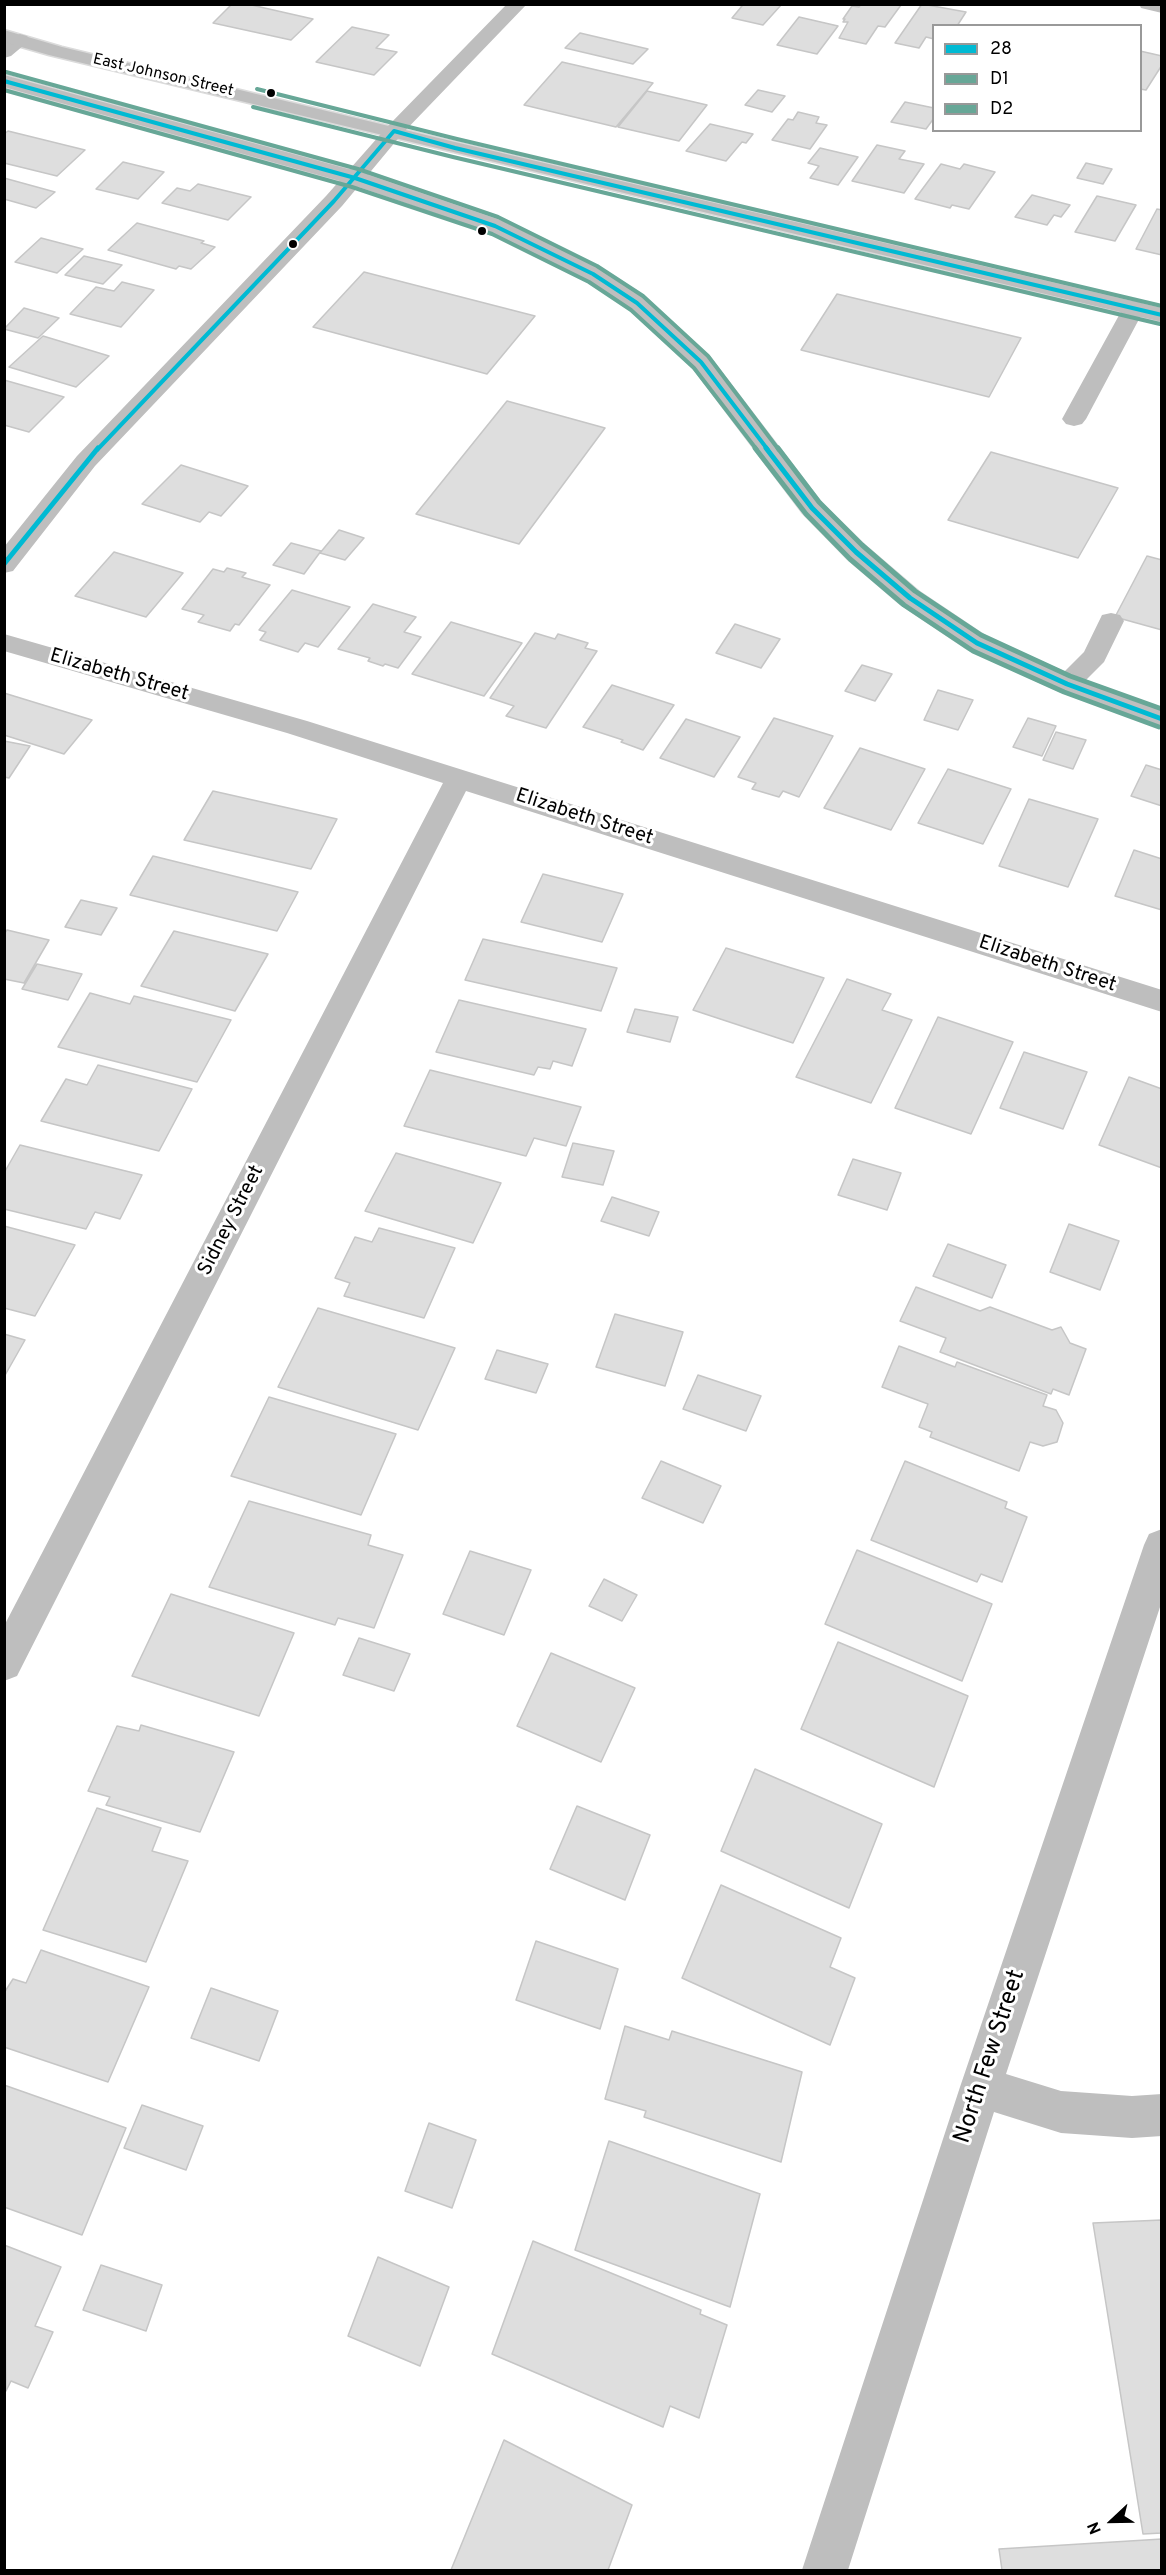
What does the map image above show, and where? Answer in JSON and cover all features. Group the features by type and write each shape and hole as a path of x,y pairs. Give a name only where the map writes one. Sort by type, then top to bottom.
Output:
{"street":[{"path":"4,565 86,461 355,178 394,132 518,4"},
{"path":"1149,4 1161,7"},
{"name":"East Johnson Street","path":"10,42 56,51 478,154 1161,315"},
{"path":"4,81 355,178 495,226 593,274 637,303 701,362 812,508 856,552 910,598 977,643 1067,684 1161,719"},
{"path":"1074,419 1134,308"},
{"path":"1067,684 1095,656 1111,621"},
{"name":"Elizabeth Street","path":"4,642 297,727 1161,1001"},
{"name":"Sidney Street","path":"4,1664 459,778"},
{"name":"North Few Street","path":"825,2571 981,2087 1161,1545"},
{"path":"981,2087 1061,2112 1132,2117 1161,2115"}],"building":[{"path":"232,4 247,4 313,19 291,40 213,23"},
{"path":"736,4 782,4 763,25 732,18 742,6"},
{"path":"861,4 901,5 885,27 878,26 866,44 839,38 848,22 843,22 845,19 843,19 852,6 859,7"},
{"path":"922,4 966,12 958,24 932,24 932,38 926,37 919,48 895,43"},
{"path":"799,17 838,26 817,54 777,45"},
{"path":"352,27 389,35 376,48 397,52 374,75 316,62"},
{"path":"580,33 648,49 633,64 565,48"},
{"path":"1142,51 1162,56 1162,65 1146,90 1142,89"},
{"path":"562,62 653,83 616,127 524,105"},
{"path":"758,90 785,96 772,112 745,105"},
{"path":"647,91 707,105 679,141 618,127"},
{"path":"905,102 932,108 932,121 926,129 891,122"},
{"path":"798,112 819,117 816,123 827,125 810,149 772,140 788,119 793,120"},
{"path":"710,124 753,134 746,143 742,142 726,161 686,151"},
{"path":"8,131 85,150 57,176 4,163 4,134"},
{"path":"877,145 905,151 899,159 924,164 904,193 852,181"},
{"path":"820,148 858,157 838,185 810,178 819,166 808,163"},
{"path":"123,162 164,172 138,199 96,189"},
{"path":"1086,163 1112,169 1103,184 1077,178"},
{"path":"941,164 960,169 964,164 995,172 969,209 952,205 950,208 915,199"},
{"path":"4,178 55,192 36,208 4,199"},
{"path":"198,184 251,197 228,220 162,203 177,188 190,191"},
{"path":"1032,195 1070,205 1061,217 1054,215 1047,225 1015,217"},
{"path":"1097,196 1136,205 1115,241 1075,232"},
{"path":"1157,209 1162,210 1162,255 1136,249"},
{"path":"137,223 204,241 201,243 215,247 191,269 179,266 176,269 108,250"},
{"path":"41,238 83,249 57,273 15,262"},
{"path":"84,256 122,265 103,284 65,275"},
{"path":"364,272 535,316 487,374 313,327"},
{"path":"122,282 154,290 121,327 70,314 96,287 114,291"},
{"path":"837,294 1021,338 989,397 801,350"},
{"path":"24,308 59,318 38,338 4,329"},
{"path":"43,336 109,356 76,387 9,367"},
{"path":"4,380 64,397 29,432 4,425"},
{"path":"507,401 605,428 519,544 416,514"},
{"path":"991,452 1118,488 1078,558 948,520"},
{"path":"181,465 248,486 221,516 209,512 200,522 142,504"},
{"path":"339,530 364,538 345,560 320,553"},
{"path":"291,543 321,551 304,574 273,565"},
{"path":"114,552 183,573 146,617 75,596"},
{"path":"1147,556 1162,560 1162,630 1115,617"},
{"path":"227,568 246,573 242,577 270,585 239,625 235,624 230,631 198,622 204,615 182,609 213,569 224,572"},
{"path":"292,590 350,607 318,647 305,643 298,652 260,640 266,632 259,630"},
{"path":"373,604 416,617 404,632 421,637 398,668 385,664 383,666 368,661 370,658 338,649"},
{"path":"451,622 522,643 484,696 412,674"},
{"path":"735,624 780,639 761,668 716,653"},
{"path":"535,633 555,639 558,634 588,643 585,648 597,651 546,728 506,716 514,706 490,698"},
{"path":"862,665 892,674 875,701 845,691"},
{"path":"612,685 674,705 643,750 621,742 623,740 583,727"},
{"path":"938,690 973,700 958,730 924,720"},
{"path":"4,693 92,720 64,754 4,735"},
{"path":"774,718 833,736 799,797 783,791 779,797 752,789 756,783 738,777"},
{"path":"1028,718 1056,726 1042,756 1013,747"},
{"path":"686,719 740,737 714,777 660,758"},
{"path":"1056,732 1086,740 1073,769 1043,760"},
{"path":"4,741 30,746 9,778 4,777"},
{"path":"860,748 925,769 891,830 824,808"},
{"path":"1146,765 1162,770 1162,806 1131,796"},
{"path":"948,769 1011,789 983,844 918,823"},
{"path":"213,791 337,819 311,869 184,840"},
{"path":"1029,799 1098,819 1068,887 999,866"},
{"path":"1134,850 1162,859 1162,910 1115,896"},
{"path":"153,856 298,892 277,931 130,895"},
{"path":"543,874 623,894 602,942 521,922"},
{"path":"81,900 117,908 101,935 65,927"},
{"path":"7,930 49,940 24,983 4,979 4,934"},
{"path":"174,931 268,954 235,1011 141,986"},
{"path":"483,939 617,968 601,1011 465,980"},
{"path":"726,948 824,978 793,1043 693,1010"},
{"path":"37,964 82,974 68,1000 22,989"},
{"path":"847,979 891,994 882,1010 912,1020 871,1103 796,1077"},
{"path":"90,993 130,1004 134,996 231,1020 197,1082 58,1047"},
{"path":"459,1000 586,1029 572,1066 553,1061 550,1069 538,1067 534,1075 436,1052"},
{"path":"635,1009 678,1017 670,1042 627,1032"},
{"path":"938,1017 1013,1042 971,1134 895,1108"},
{"path":"1024,1052 1087,1072 1063,1129 1000,1108"},
{"path":"98,1065 192,1089 159,1151 41,1121 66,1079 87,1085"},
{"path":"430,1070 581,1107 566,1146 534,1138 526,1156 404,1126"},
{"path":"1129,1077 1162,1089 1162,1168 1099,1145"},
{"path":"573,1143 614,1151 603,1185 562,1177"},
{"path":"20,1145 142,1175 120,1219 95,1212 86,1229 4,1209 4,1173"},
{"path":"396,1153 501,1183 473,1243 365,1211"},
{"path":"853,1159 901,1173 887,1210 838,1195"},
{"path":"612,1197 659,1212 649,1236 601,1221"},
{"path":"1069,1224 1119,1241 1100,1290 1050,1272"},
{"path":"4,1226 75,1245 35,1316 4,1308"},
{"path":"379,1228 455,1248 424,1318 344,1296 350,1283 335,1278 355,1237 372,1242"},
{"path":"948,1244 1006,1265 992,1298 933,1276"},
{"path":"916,1287 980,1311 990,1307 1052,1330 1061,1327 1070,1343 1086,1349 1069,1395 1053,1389 1051,1394 940,1352 946,1338 900,1321"},
{"path":"318,1308 455,1348 418,1430 278,1387"},
{"path":"615,1314 683,1332 665,1386 596,1367"},
{"path":"4,1334 25,1340 4,1377"},
{"path":"899,1346 955,1367 957,1362 1047,1395 1043,1406 1056,1410 1063,1423 1057,1442 1043,1446 1030,1442 1019,1471 930,1437 932,1432 919,1427 928,1404 882,1387"},
{"path":"497,1350 548,1364 536,1393 485,1379"},
{"path":"698,1375 761,1396 746,1431 683,1409"},
{"path":"269,1397 396,1434 361,1515 231,1476"},
{"path":"661,1461 721,1486 703,1523 642,1498"},
{"path":"905,1461 1007,1502 1005,1508 1027,1517 1002,1582 981,1574 977,1582 871,1540"},
{"path":"249,1501 371,1535 368,1545 403,1555 374,1628 338,1618 335,1625 209,1587"},
{"path":"857,1550 992,1604 962,1681 825,1624"},
{"path":"470,1551 531,1570 504,1635 443,1614"},
{"path":"604,1579 637,1595 622,1621 589,1606"},
{"path":"171,1594 294,1633 259,1716 132,1676"},
{"path":"359,1638 410,1654 394,1691 343,1675"},
{"path":"838,1642 968,1696 934,1787 801,1729"},
{"path":"551,1653 635,1688 601,1762 517,1726"},
{"path":"141,1725 234,1752 200,1832 106,1805 110,1797 88,1791 117,1726 139,1731"},
{"path":"755,1769 882,1824 849,1908 721,1851"},
{"path":"577,1806 650,1835 625,1900 550,1869"},
{"path":"97,1808 161,1828 152,1851 188,1861 146,1962 43,1930"},
{"path":"721,1885 841,1938 830,1967 855,1978 830,2045 682,1978"},
{"path":"536,1941 618,1969 600,2029 516,2000"},
{"path":"41,1950 149,1987 108,2082 4,2047 4,1993 13,1979 26,1983"},
{"path":"211,1988 278,2011 259,2061 191,2038"},
{"path":"625,2026 669,2040 672,2031 802,2072 781,2162 644,2117 646,2111 605,2099"},
{"path":"4,2085 126,2128 82,2235 4,2207"},
{"path":"142,2105 203,2126 186,2170 124,2148"},
{"path":"429,2123 476,2140 452,2208 405,2191"},
{"path":"609,2141 760,2194 730,2307 575,2250"},
{"path":"1162,2220 1162,2533 1143,2534 1093,2223"},
{"path":"533,2241 701,2310 700,2314 727,2325 699,2418 670,2406 663,2427 492,2354"},
{"path":"4,2245 61,2267 35,2326 53,2332 28,2388 11,2381 6,2391"},
{"path":"378,2257 449,2287 420,2366 348,2336"},
{"path":"101,2265 162,2285 146,2331 83,2310"},
{"path":"504,2440 632,2505 608,2570 451,2570"},
{"path":"1162,2539 1162,2570 1002,2570 999,2549"}],"transit line":[{"name":"D2","path":"6,72 358,169 498,217 597,266 643,296 708,356 819,502 862,545 915,591 981,635 1070,676 1162,709"},
{"name":"28","path":"4,81 355,178 495,226 593,274 637,303 701,362 812,508 856,552 910,598 977,643 1067,684 1162,719"},
{"name":"D2","path":"257,89 457,139 1162,306"},
{"name":"D1","path":"4,90 352,187 492,234 589,282 631,310 694,368 806,514 850,559 904,605 973,651 1064,692 1159,727"},
{"name":"D1","path":"253,107 453,157 1160,324"},
{"name":"28","path":"4,564 86,461 334,201 394,131 455,148 1162,315"}]}
